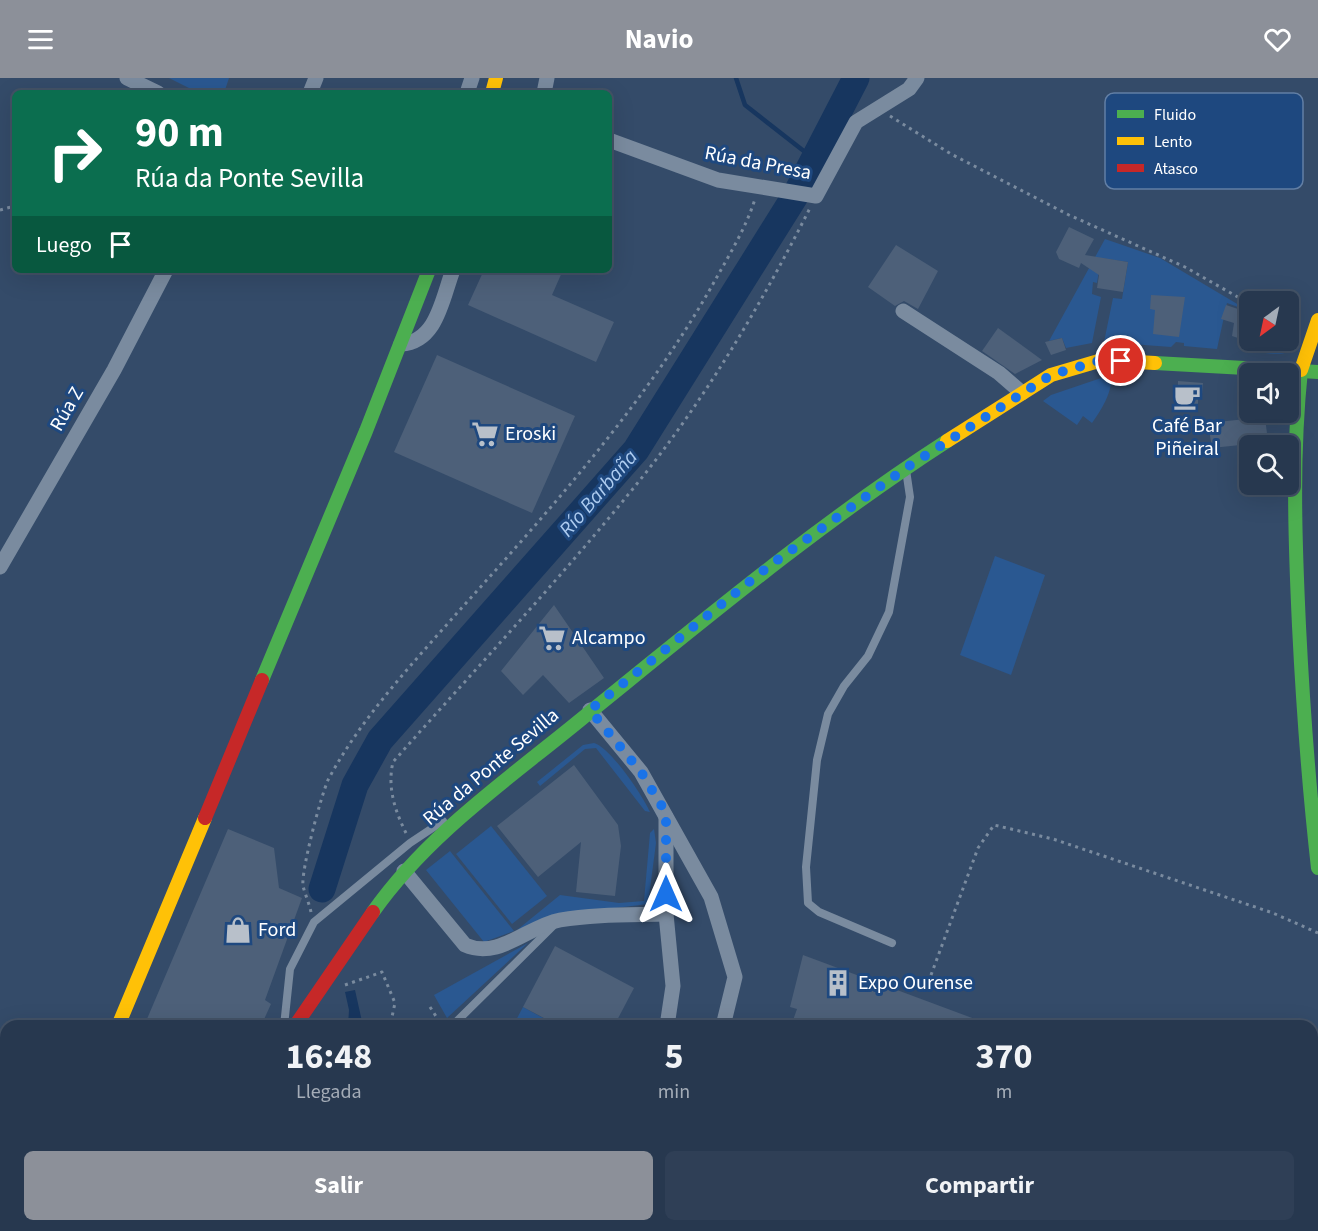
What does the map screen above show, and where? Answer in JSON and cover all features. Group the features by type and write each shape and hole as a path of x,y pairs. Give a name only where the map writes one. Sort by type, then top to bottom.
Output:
{"main road":[{"path":"120,1020 401,344 428,273"},
{"path":"1318,320 1310,371 1296,412 1294,533 1310,801 1318,868"},
{"name":"Rúa da Ponte Sevilla","path":"299,1020 404,871 429,844 590,710 769,566 906,468 1022,393 1051,375 1102,360 1310,371"},
{"path":"1317,699 1318,720"}],"street":[{"path":"127,78 152,90"},
{"name":"Rúa da Presa","path":"612,141 718,180 816,196 856,122 909,89 917,78"},
{"name":"Rúa Z","path":"0,567 114,370 164,273"},
{"path":"401,344 412,344 429,332 452,273"},
{"path":"903,311 999,373 1022,393"},
{"path":"590,710 641,772 711,897 735,977 724,1020"},
{"path":"666,813 666,914 673,986 668,1020"},
{"path":"404,871 465,945 475,949 504,945 558,921 666,914"}],"lane":[{"path":"892,943 819,912 808,903 806,867 817,760 828,714 844,686 868,656 889,612 910,497 906,468"},
{"path":"285,1020 290,969 314,922 411,843 484,797"},
{"path":"459,1020 558,921"}],"path":[{"path":"876,108 951,154 1069,215 1185,267 1239,298"},
{"path":"314,922 303,884 311,841 327,782 360,728 398,681 522,541 639,398 694,318 726,262 752,207 758,187"},
{"path":"411,843 396,813 389,777 393,762 644,475 697,403 780,267 816,196"},
{"path":"931,975 978,848 994,825 1053,839 1273,913 1318,933"},
{"path":"341,988 359,979 382,972 395,1003 391,1020"},
{"path":"430,1007 438,1020"}],"shaded area":[{"path":"169,78 229,78 225,90 193,90"},
{"path":"1105,239 1160,258 1239,305 1239,307 1227,303 1217,349 1184,346 1184,343 1176,342 1171,347 1104,342 1113,298 1122,299 1128,262 1101,258 1097,283 1093,282 1092,294 1101,297 1092,343 1066,348 1062,338 1049,341"},
{"path":"1254,351 1290,351 1281,354"},
{"path":"1104,377 1112,378 1109,391 1092,423 1083,416 1077,425 1043,401 1051,395"},
{"path":"995,556 1045,575 1011,675 960,655"},
{"path":"594,743 617,763 634,784 650,812 645,811 596,748 585,749 540,786 537,782 583,745"},
{"path":"491,826 547,896 512,924 456,854"},
{"path":"654,829 656,843 648,904 558,915 517,930 560,895 619,903 644,901 650,833"},
{"path":"450,851 514,931 484,942 426,870"},
{"path":"528,943 447,1018 434,995"},
{"path":"355,990 362,1020 348,1020 349,1010 345,992"},
{"path":"523,1007 547,1020 516,1020"}],"building":[{"path":"1069,227 1094,239 1085,255 1128,262 1123,292 1097,288 1099,275 1081,263 1079,268 1059,259 1056,252"},
{"path":"896,245 938,271 918,309 904,301 895,306 868,287"},
{"path":"483,273 562,273 552,295 614,322 596,362 468,305"},
{"path":"1151,295 1185,297 1179,337 1153,334 1155,310 1150,309"},
{"path":"1226,305 1239,309 1239,338 1232,336 1234,323 1221,319"},
{"path":"998,328 1042,360 1015,374 982,351"},
{"path":"1062,338 1066,350 1051,355 1045,342"},
{"name":"Eroski","path":"437,355 575,416 532,513 394,452"},
{"name":"Café Bar Piñeiral","path":"1178,381 1203,383 1202,394 1198,395 1198,404 1189,410 1177,412"},
{"path":"1239,420 1239,423 1266,423 1267,435 1239,435 1239,445 1212,448 1208,423"},
{"name":"Alcampo","path":"554,605 604,678 569,703 543,675 523,695 501,671"},
{"path":"574,765 618,825 621,846 615,896 576,892 581,842 538,877 497,826"},
{"name":"Ford","path":"228,829 274,848 279,888 302,898 265,1000 271,1004 264,1020 147,1020"},
{"path":"555,946 634,988 617,1020 548,1020 523,1007"},
{"name":"Expo Ourense","path":"803,955 978,1020 793,1020 797,1009 790,1007"}],"waterway":[{"path":"736,78 745,105 814,159"},
{"name":"Río Barbaña","path":"322,889 355,785 380,740 636,450 795,196 856,78"}],"traffic: fast":[{"path":"262,680 366,431 428,273"},
{"path":"1155,363 1318,372"},
{"path":"1301,370 1295,466 1296,562 1304,717 1318,868"},
{"path":"373,912 418,858 496,787 759,576 899,473 947,441"}],"traffic: slow":[{"path":"493,90 496,78"},
{"path":"1301,370 1318,320"},
{"path":"947,441 1051,375 1102,360 1155,363"},
{"path":"121,1020 205,818"}],"traffic: jam":[{"path":"205,818 262,680"},
{"path":"299,1020 373,912"}],"place":[{"name":"Café Bar Piñeiral","path":"1187,397"},
{"name":"Eroski","path":"485,434"},
{"name":"Alcampo","path":"552,638"},
{"name":"Ford","path":"238,930"},
{"name":"Expo Ourense","path":"838,983"}],"route":[{"path":"666,894 666,813 641,772 590,710 769,566 906,468 1051,375 1102,360 1121,361"}]}
